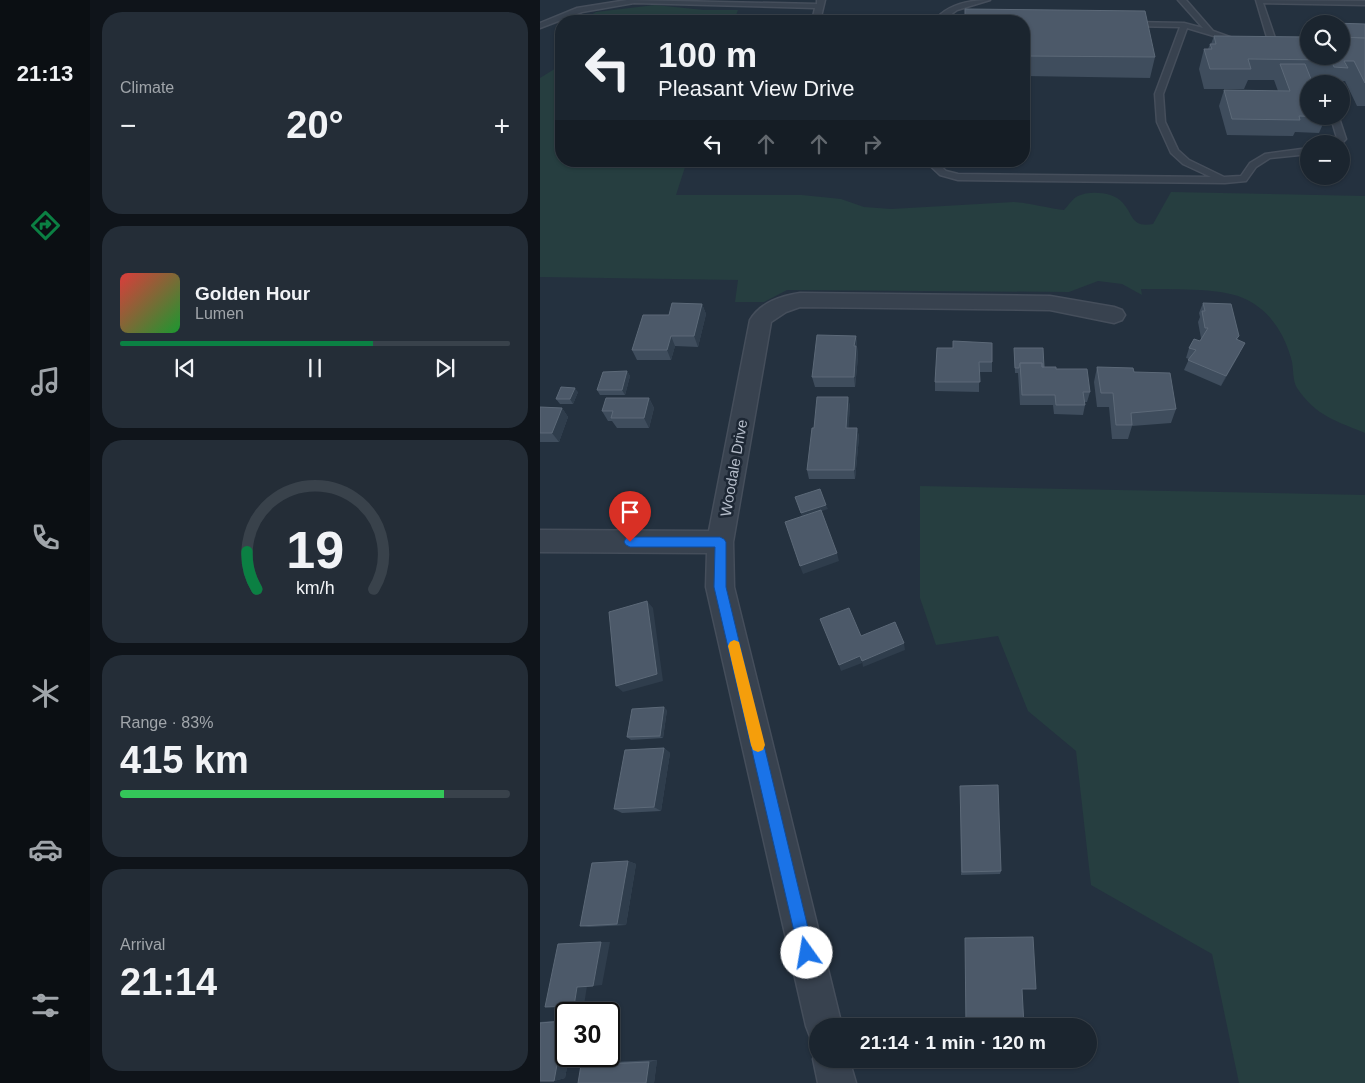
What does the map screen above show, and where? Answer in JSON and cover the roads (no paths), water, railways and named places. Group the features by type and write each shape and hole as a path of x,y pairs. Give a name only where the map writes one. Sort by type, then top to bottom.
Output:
{"street":[{"name":"Woodale Drive","path":"822,1018 720,587 720,542 761,320 769,311 785,303 800,300 1050,303 1114,315"},
{"path":"540,541 720,542"},
{"path":"833,1068 837,1083"}],"lane":[{"path":"1182,0 1212,34"},
{"path":"1273,44 1259,1 1345,1 1365,3"},
{"path":"568,15 580,10 634,2 820,3"},
{"path":"944,15 960,6 988,2"},
{"path":"540,26 555,20"},
{"path":"1118,24 1184,25 1244,43"},
{"path":"1184,25 1159,94 1161,122 1174,151 1186,162 1225,180"},
{"path":"1264,44 1282,44"},
{"path":"936,167 943,173 958,177 1225,180 1243,179 1253,165 1268,156 1300,152"}]}
